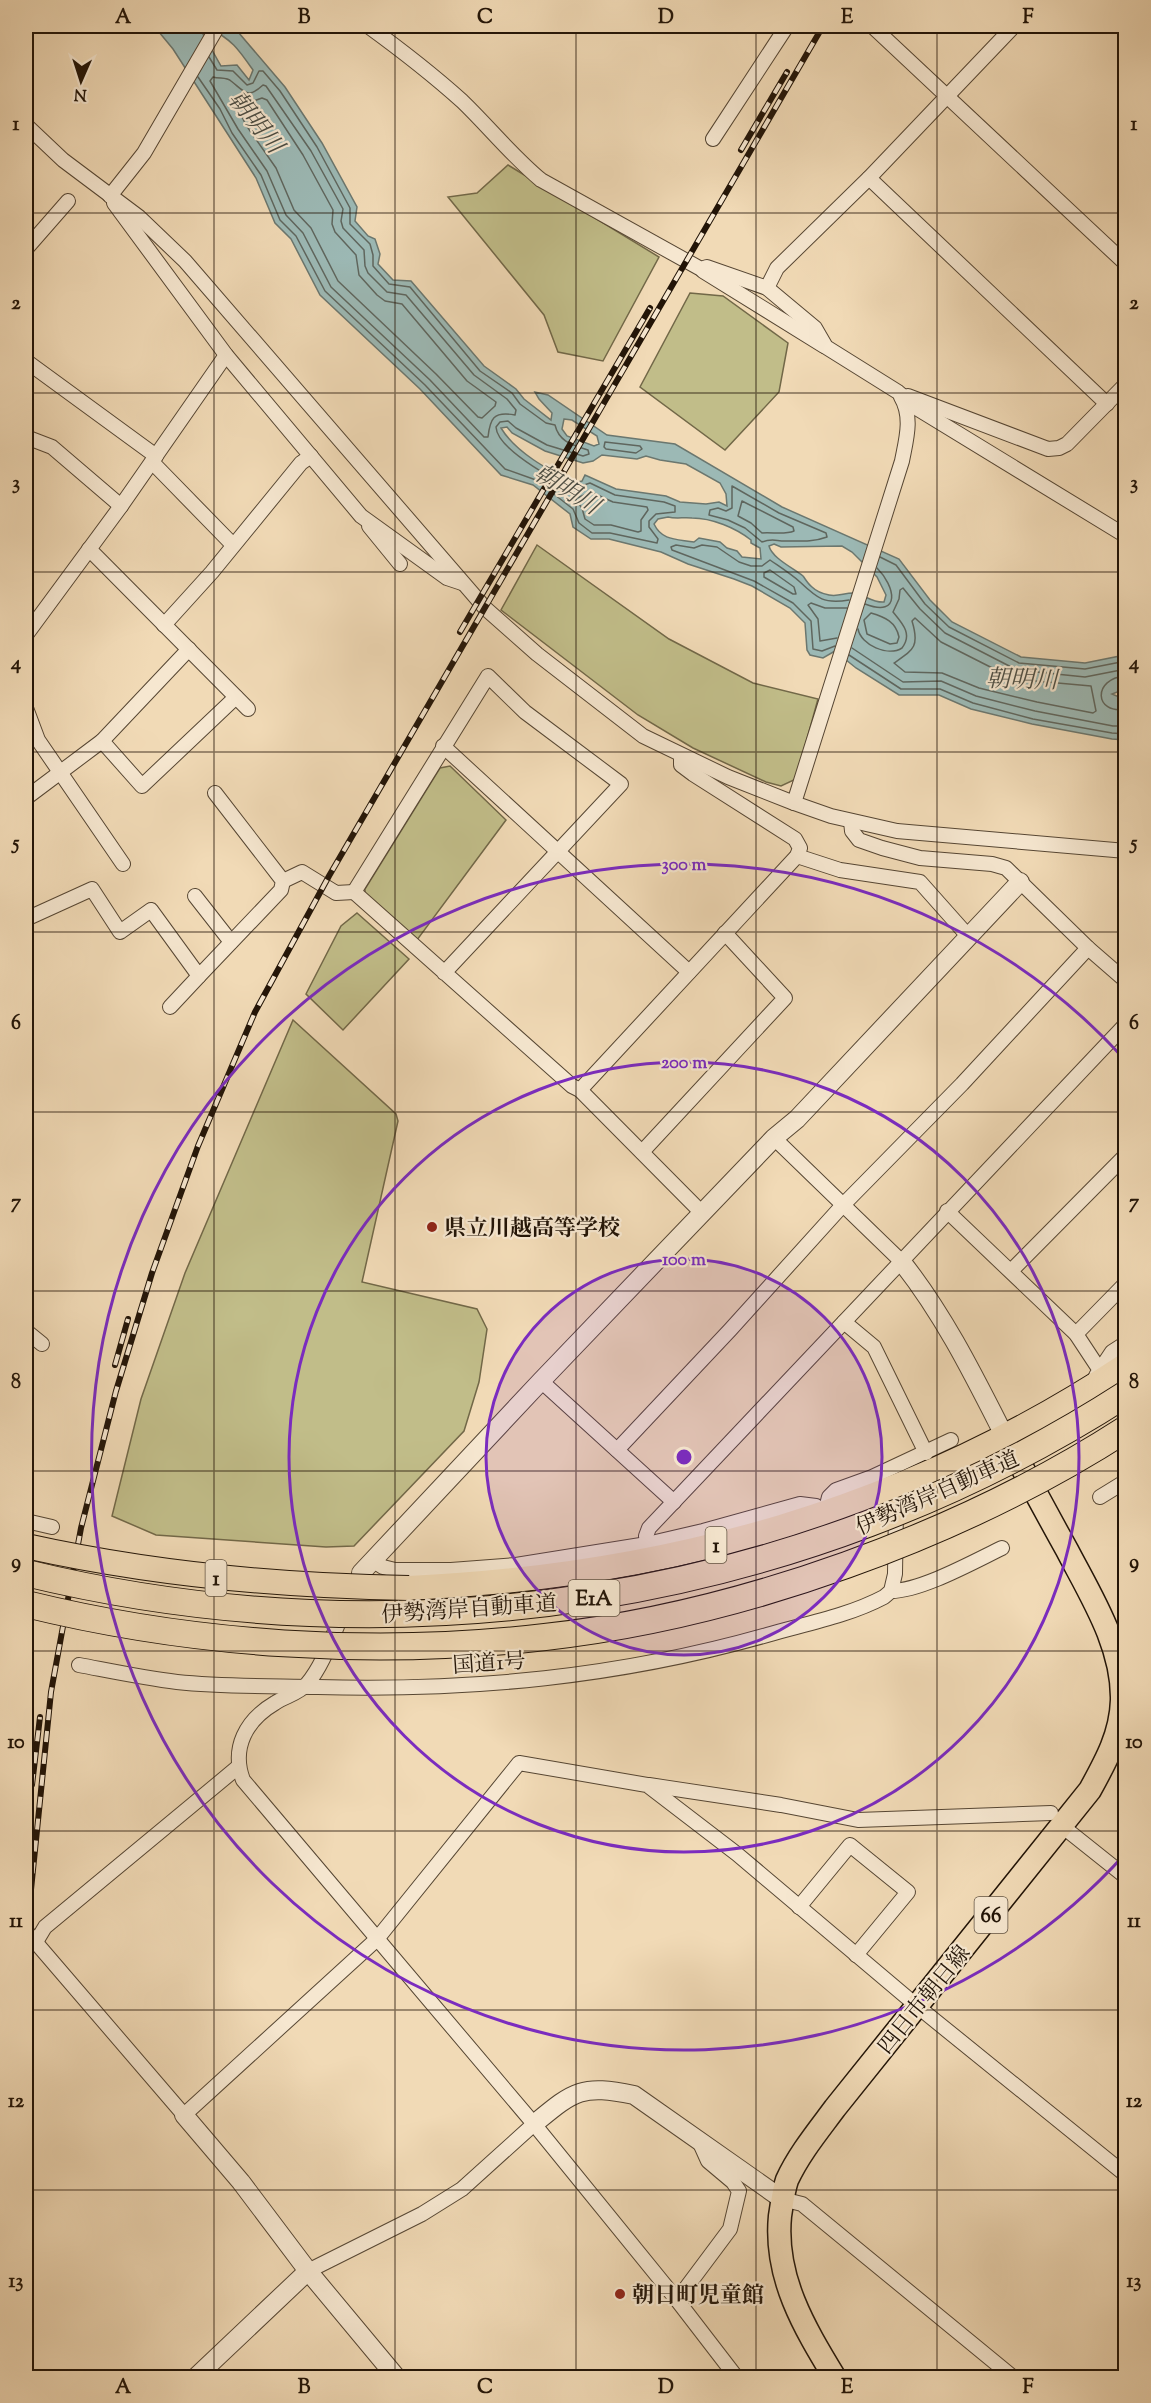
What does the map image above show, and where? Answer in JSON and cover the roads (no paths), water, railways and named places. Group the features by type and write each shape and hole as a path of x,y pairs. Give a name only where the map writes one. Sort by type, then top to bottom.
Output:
{"highway":[{"name":"1","path":"26,1546 138,1568 204,1577 326,1586 409,1588 464,1585 541,1578 621,1565 772,1531 896,1488 1005,1437 1104,1381 1125,1365"},
{"name":"伊勢湾岸自動車道","path":"26,1573 124,1593 204,1604 289,1612 371,1615 452,1613 539,1606 622,1593 703,1576 789,1552 872,1523 947,1492 1026,1453 1125,1394"},
{"name":"伊勢湾岸自動車道","path":"26,1604 121,1623 203,1635 287,1643 347,1645 458,1644 546,1637 631,1624 713,1605 798,1581 880,1552 962,1518 1041,1480 1125,1430"}],"main road":[{"name":"四日市朝日線","path":"836,2378 819,2352 793,2299 783,2269 778,2240 786,2183 799,2157 835,2108 917,2006 1057,1820 1089,1790 1111,1750 1120,1718 1121,1683 1118,1665 1101,1617 1005,1437"}],"street":[{"path":"110,196 144,153 218,26"},
{"path":"368,26 415,60 463,102 524,166 541,180 701,269 708,276 733,289 898,392 918,409 1125,536"},
{"path":"713,139 787,26"},
{"path":"873,26 1125,264"},
{"path":"767,288 777,268 869,178 1014,26"},
{"path":"26,125 63,160 139,217 185,261 463,583 502,623 642,736 681,756 794,803 851,821 897,831 1125,851"},
{"path":"869,178 1107,404"},
{"path":"110,196 226,355 400,564"},
{"path":"26,249 68,201"},
{"path":"701,269 707,267 767,288 815,328 826,347"},
{"path":"26,635 30,618 89,549 226,355"},
{"path":"26,361 154,459 233,545"},
{"path":"898,392 1048,449 1059,448 1067,444 1125,384"},
{"path":"794,803 893,493 908,429 908,414 898,392"},
{"path":"26,437 52,447 121,506"},
{"path":"164,625 212,572 301,463 311,456"},
{"path":"361,516 447,578 463,583"},
{"path":"89,549 248,709"},
{"path":"26,798 102,741 189,650"},
{"path":"354,892 488,676 533,719 621,784 444,973"},
{"path":"102,741 142,786 236,697"},
{"path":"26,708 38,740 123,864"},
{"path":"443,746 689,972"},
{"path":"580,1090 797,856 800,848 795,839 681,765 681,756"},
{"path":"215,793 283,881"},
{"path":"851,821 852,831 859,840 920,858 992,864 1006,868 1125,981"},
{"path":"797,856 840,870 920,882 968,936"},
{"path":"170,1007 280,890 283,881 302,872 336,893 354,892 572,1086 580,1090 702,1213"},
{"path":"737,2378 677,2300 534,2124 250,1790 238,1767 238,1753 250,1725 260,1713 304,1687 317,1668 367,1567 541,1381 774,1138 797,1119 1020,882"},
{"path":"26,919 92,889 120,932 151,910 199,976"},
{"path":"195,896 231,942"},
{"path":"642,1152 785,998 725,933"},
{"path":"617,1450 842,1206 962,1084 1088,948"},
{"path":"647,1544 649,1528 1125,1024"},
{"path":"774,1138 901,1261 927,1294 950,1331 1005,1437"},
{"path":"1011,1271 1125,1155"},
{"path":"947,1210 1076,1334 1104,1381"},
{"path":"1076,1334 1125,1283"},
{"path":"844,1322 874,1347 926,1453"},
{"path":"26,1331 42,1344"},
{"path":"1104,1381 1112,1352 1125,1342"},
{"path":"541,1381 674,1502"},
{"path":"367,1567 395,1570 451,1570 516,1565 647,1544 800,1504 926,1453 951,1440"},
{"path":"1100,1497 1125,1481"},
{"path":"891,1591 895,1574 896,1488"},
{"path":"800,1504 816,1506 825,1513 829,1497 836,1490"},
{"path":"26,1521 52,1527"},
{"name":"国道1号","path":"79,1665 178,1682 304,1687 392,1689 479,1686 561,1677 718,1649 814,1622 876,1601 891,1591 902,1591 1002,1548"},
{"path":"184,2115 377,1939 519,1764 781,1805 858,1820 1057,1820 1125,1878"},
{"path":"36,1942 45,1927 238,1767"},
{"path":"647,1785 737,1854 917,2006 1125,2175"},
{"path":"799,1907 850,1845 908,1892 856,1955"},
{"path":"26,1931 241,2182 308,2271 397,2378"},
{"path":"195,2378 308,2271 422,2214 462,2188 563,2100 580,2092 605,2089 634,2095 782,2199 802,2204 1014,2378"},
{"path":"677,2300 730,2229 739,2192 734,2182 708,2161 699,2141"}],"water":[{"name":"朝明川","path":"154,26 233,26 285,87 322,143 357,207 355,221 368,236 375,239 380,254 378,264 393,280 411,281 484,366 516,389 524,399 551,420 552,413 535,392 548,395 607,435 675,444 782,507 899,559 930,600 952,622 1021,657 1085,663 1125,655 1125,689 1112,694 1119,697 1125,696 1125,740 1032,724 971,709 939,695 899,695 856,668 835,651 823,658 810,655 807,650 805,623 790,608 752,586 661,552 609,539 591,539 573,527 570,514 533,485 501,475 420,389 320,295 291,239 275,223 256,178 173,49","holes":["208,27 216,32 238,50 253,70 249,80 237,65 221,66 203,34 204,28","564,419 572,420 597,436 599,444 594,446 567,436 562,429","507,427 512,433 545,451 583,463 593,461 602,455 637,459 646,456 686,464 720,483 726,494 727,506 719,502 706,504 680,502 666,496 616,489 585,475 582,481 574,483 524,453 501,428","668,517 700,518 716,522 751,540 751,543 760,548 761,559 742,557 737,551 727,548 720,542 699,538 694,542 671,538 661,534 654,524 658,519","774,544 781,547 842,546 852,552 877,577 886,595 884,602 853,593 827,595 820,592 803,576 778,559 769,546"]}],"railway":[{"path":"26,1939 51,1692 81,1528 116,1391 152,1273 198,1146 255,1012 329,876 823,26"},
{"path":"741,150 787,72"},
{"path":"460,632 650,308"},
{"path":"115,1365 128,1319"},
{"path":"32,1785 40,1717"}],"place":[{"name":"県立川越高等学校","path":"432,1227"},
{"name":"朝日町児童館","path":"620,2294"}]}
